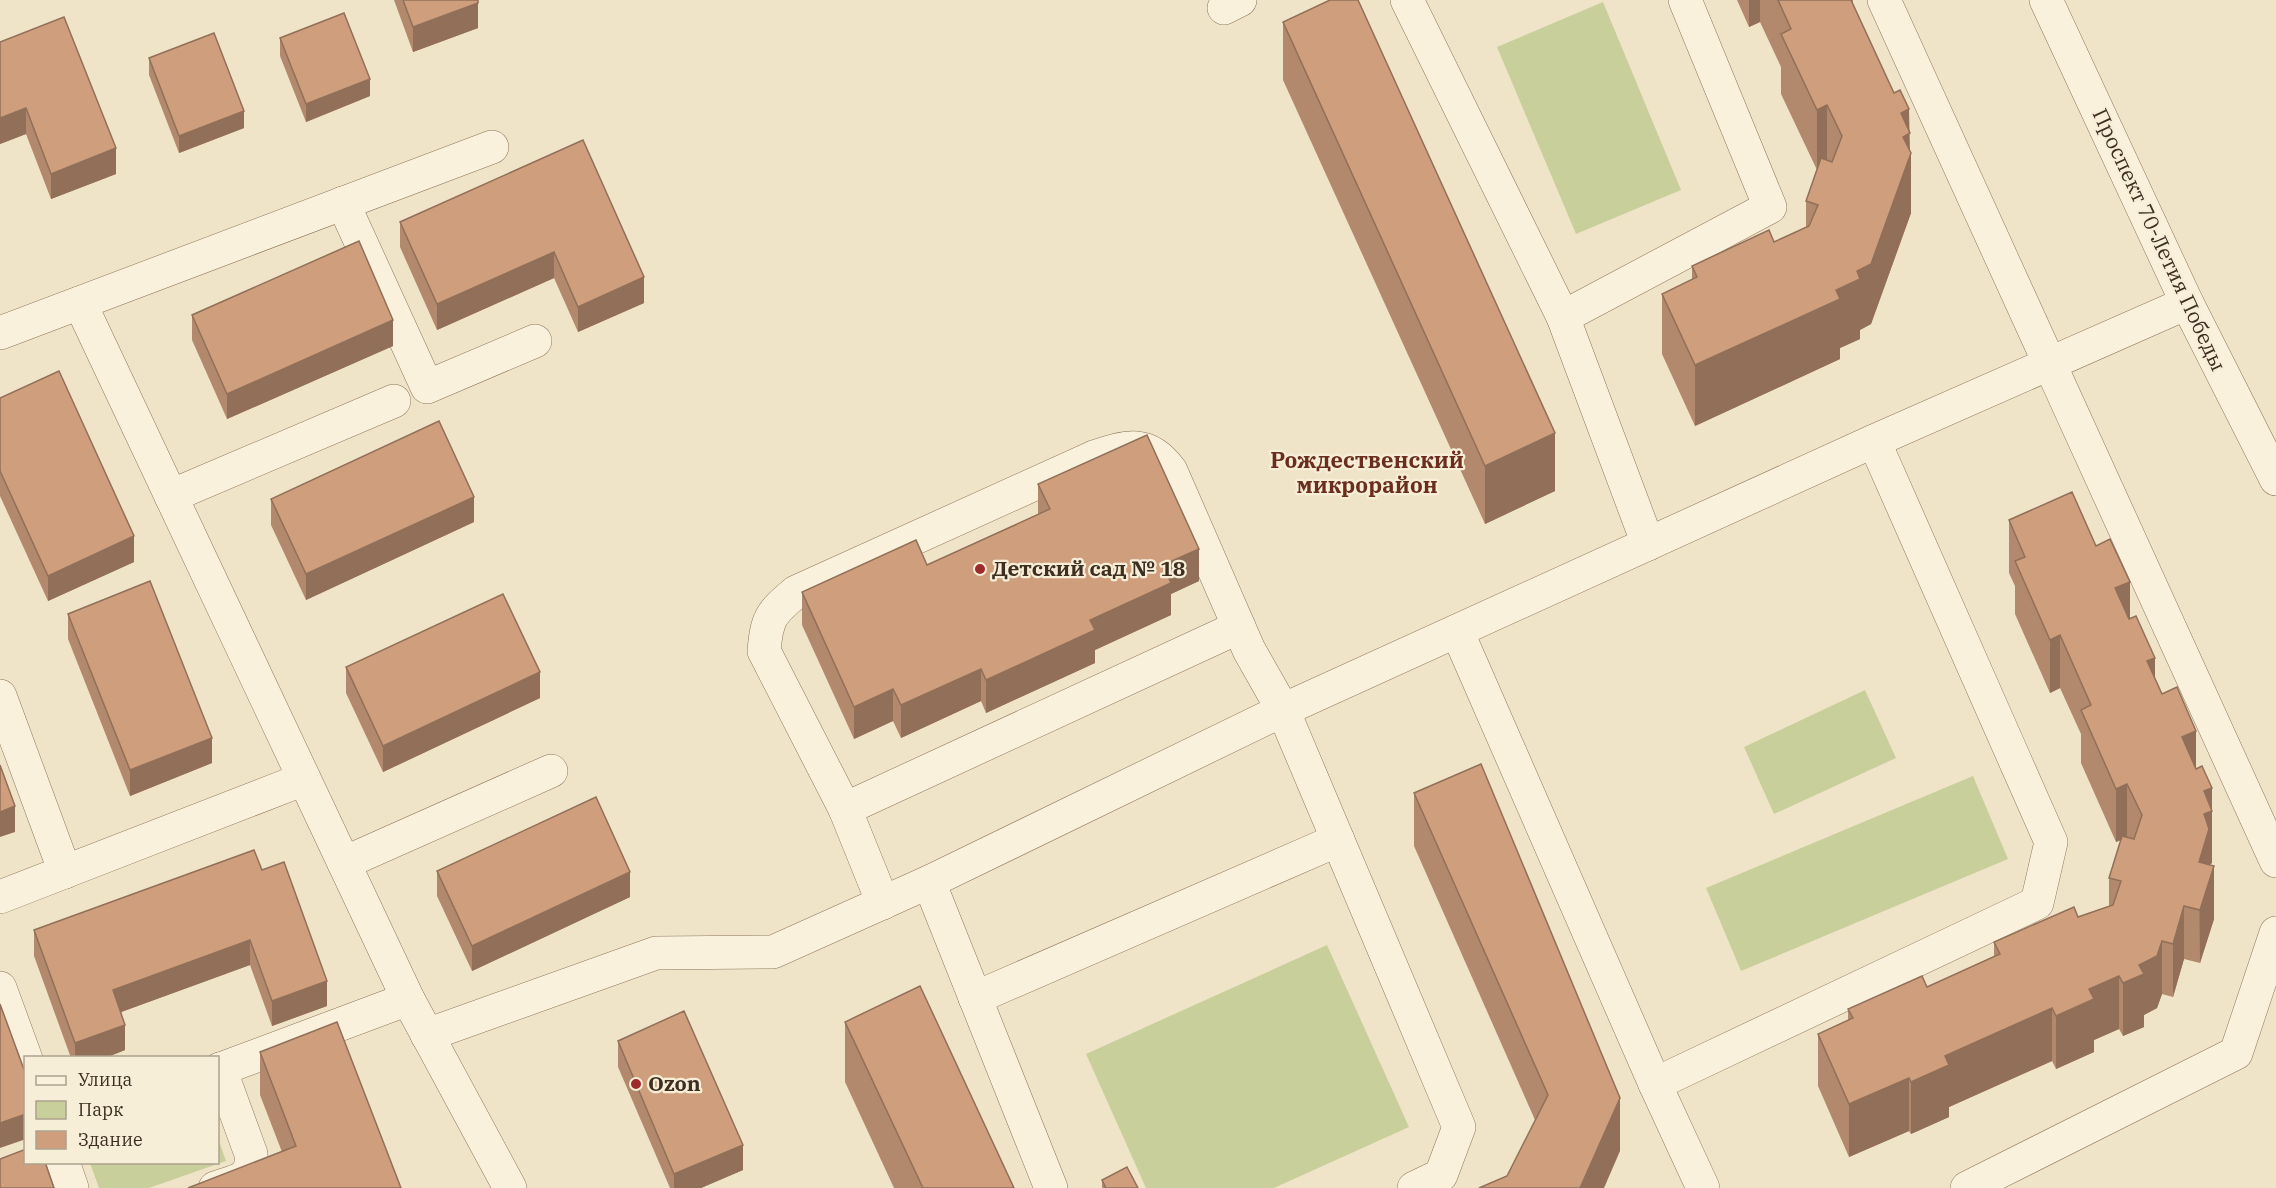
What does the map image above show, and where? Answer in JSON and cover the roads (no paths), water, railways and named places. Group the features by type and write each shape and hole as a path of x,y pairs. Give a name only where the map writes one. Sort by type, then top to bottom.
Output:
{"street":[{"path":"1407,0 1563,317 1648,544"},
{"path":"1563,317 1770,207 1685,0"},
{"path":"1884,0 2276,861"},
{"name":"Проспект 70-Летия Победы","path":"2046,0 2187,303 2276,479"},
{"path":"0,333 492,147"},
{"path":"343,203 427,387 536,341"},
{"path":"80,303 408,999 510,1188"},
{"path":"427,1035 656,953 773,952 929,882 1283,710 1874,441 2187,303"},
{"path":"171,496 394,401"},
{"path":"1655,1084 2037,903 2051,842 1874,441"},
{"path":"883,903 845,809 764,651 766,629 774,610 796,592 1094,457 1121,448 1146,449 1161,457 1171,471 1249,650 1283,710 1459,1127 1441,1175 1414,1188"},
{"path":"845,809 1239,627"},
{"path":"1457,631 1655,1084 1703,1188"},
{"path":"0,696 65,872"},
{"path":"344,863 551,771"},
{"path":"0,897 304,779"},
{"path":"975,999 1338,840"},
{"path":"929,882 1051,1188"},
{"path":"1966,1188 2236,1053 2276,933"},
{"path":"0,988 25,1056"},
{"path":"215,1188 246,1177 252,1167 251,1154 219,1069 408,999"},
{"path":"64,1164 72,1188"}],"place":[{"name":"Детский сад № 18","path":"980,569"},
{"name":"Ozon","path":"636,1084"}],"district":[{"name":"Рождественский микрорайон","path":"1367,473"}]}
